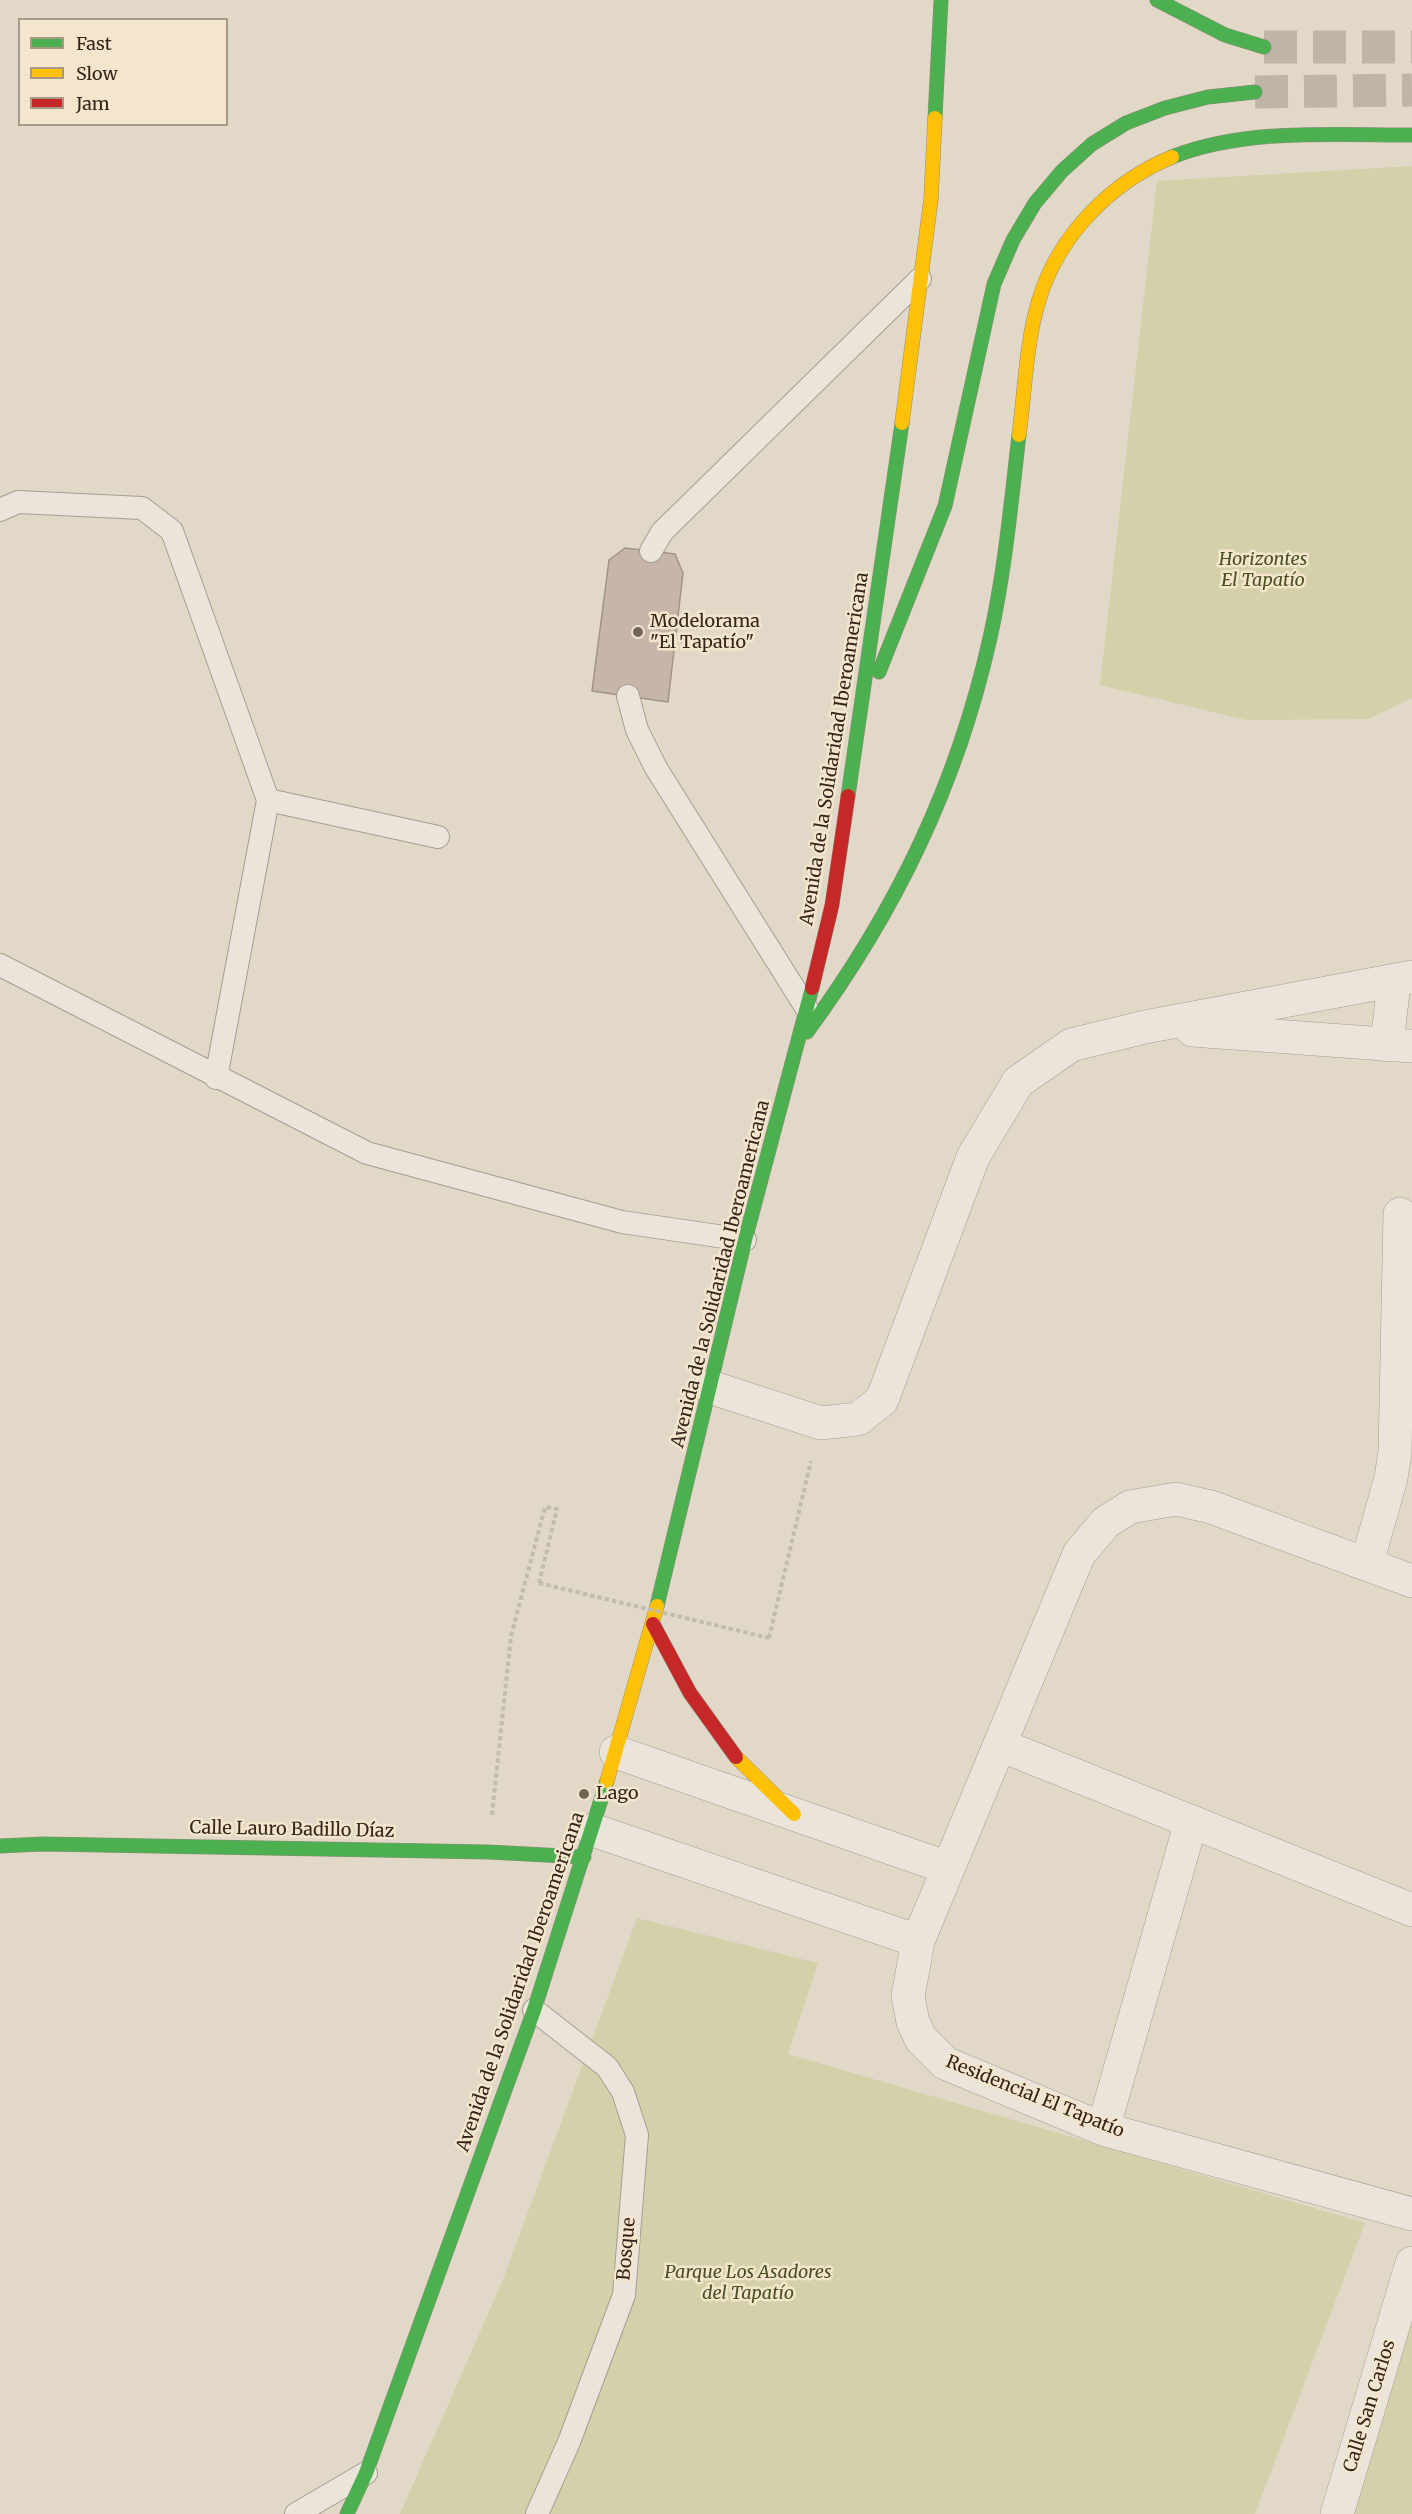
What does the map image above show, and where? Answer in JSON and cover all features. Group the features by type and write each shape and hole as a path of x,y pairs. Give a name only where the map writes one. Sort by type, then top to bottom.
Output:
{"main road":[{"name":"Avenida de la Solidaridad Iberoamericana","path":"347,2514 366,2473 534,2010 589,1844 653,1624 745,1239 799,1041 832,905 899,450 931,199 941,0"},
{"path":"1157,0 1225,36 1264,47"},
{"path":"858,726 945,506 993,284 1006,249 1024,215 1054,178 1074,158 1105,134 1139,116 1177,102 1215,94 1255,92"},
{"path":"799,1041 842,988 879,931 911,870 955,761 989,641 1002,576 1039,300 1047,275 1070,236 1107,196 1137,175 1195,148 1226,141 1258,138 1412,135"},
{"path":"653,1624 690,1693 737,1758 794,1814"},
{"name":"Calle Lauro Badillo Díaz","path":"0,1846 43,1844 488,1852 589,1844"}],"street":[{"path":"710,1387 821,1423 858,1419 882,1400 973,1157 1018,1082 1071,1044 1145,1027 1403,980 1400,1046 1145,1027"},
{"path":"1367,1563 1391,1478 1395,1452 1400,1214"},
{"name":"Residencial El Tapatío","path":"1412,1581 1199,1504 1176,1499 1130,1507 1106,1522 1079,1554 918,1941 908,1996 912,2022 921,2039 945,2063 1103,2129 1412,2214"},
{"path":"1000,1745 1412,1910"},
{"path":"616,1752 948,1868"},
{"path":"1103,2129 1191,1822"},
{"path":"589,1844 918,1941"},
{"name":"Calle San Carlos","path":"1336,2514 1412,2263"}],"lane":[{"path":"651,551 662,532 920,279"},
{"path":"0,510 18,502 142,508 172,531 268,800 216,1078"},
{"path":"628,696 637,730 656,768 807,1009"},
{"path":"268,800 438,837"},
{"path":"0,965 216,1078 367,1153 622,1222 745,1239"},
{"name":"Bosque","path":"534,2010 607,2067 623,2092 637,2135 624,2295 569,2442 537,2514"},
{"path":"296,2514 366,2473"}],"path":[{"path":"488,1852 511,1636 545,1507 557,1509 539,1583 769,1638 802,1495"}],"green space":[{"name":"Horizontes El Tapatío","path":"1412,166 1412,698 1368,719 1246,720 1100,685 1157,181"},
{"name":"Parque Los Asadores del Tapatío","path":"637,1918 818,1963 788,2054 1365,2223 1255,2514 400,2514 502,2282"},
{"path":"1412,2263 1412,2514 1340,2514"}],"building":[{"name":"Modelorama \"El Tapatío\"","path":"625,548 675,554 683,573 668,702 592,691 609,560"}],"tunnel":[{"path":"1264,47 1412,47"},
{"path":"1255,92 1412,90"}],"traffic: fast":[{"path":"935,118 941,0"},
{"path":"1157,0 1225,35 1264,47"},
{"path":"879,672 945,506 994,284 1013,240 1035,203 1062,171 1092,144 1126,123 1165,108 1208,97 1255,92"},
{"path":"1172,157 1229,141 1259,137 1321,134 1412,135"},
{"path":"848,796 902,423"},
{"path":"807,1032 839,986 895,893 920,845 960,745 990,638 1000,588 1019,435"},
{"path":"657,1606 745,1240 812,988"},
{"path":"347,2514 366,2473 534,2010 607,1781"},
{"path":"0,1846 43,1844 488,1852 584,1857"}],"traffic: slow":[{"path":"902,423 931,199 935,118"},
{"path":"1019,435 1035,316 1039,300 1059,254 1073,233 1108,196 1128,181 1172,157"},
{"path":"607,1781 657,1606"},
{"path":"736,1757 794,1814"}],"traffic: jam":[{"path":"812,988 832,905 848,796"},
{"path":"653,1624 690,1693 736,1757"}],"place":[{"name":"Modelorama \"El Tapatío\"","path":"638,632"},
{"name":"Lago","path":"584,1794"}]}
